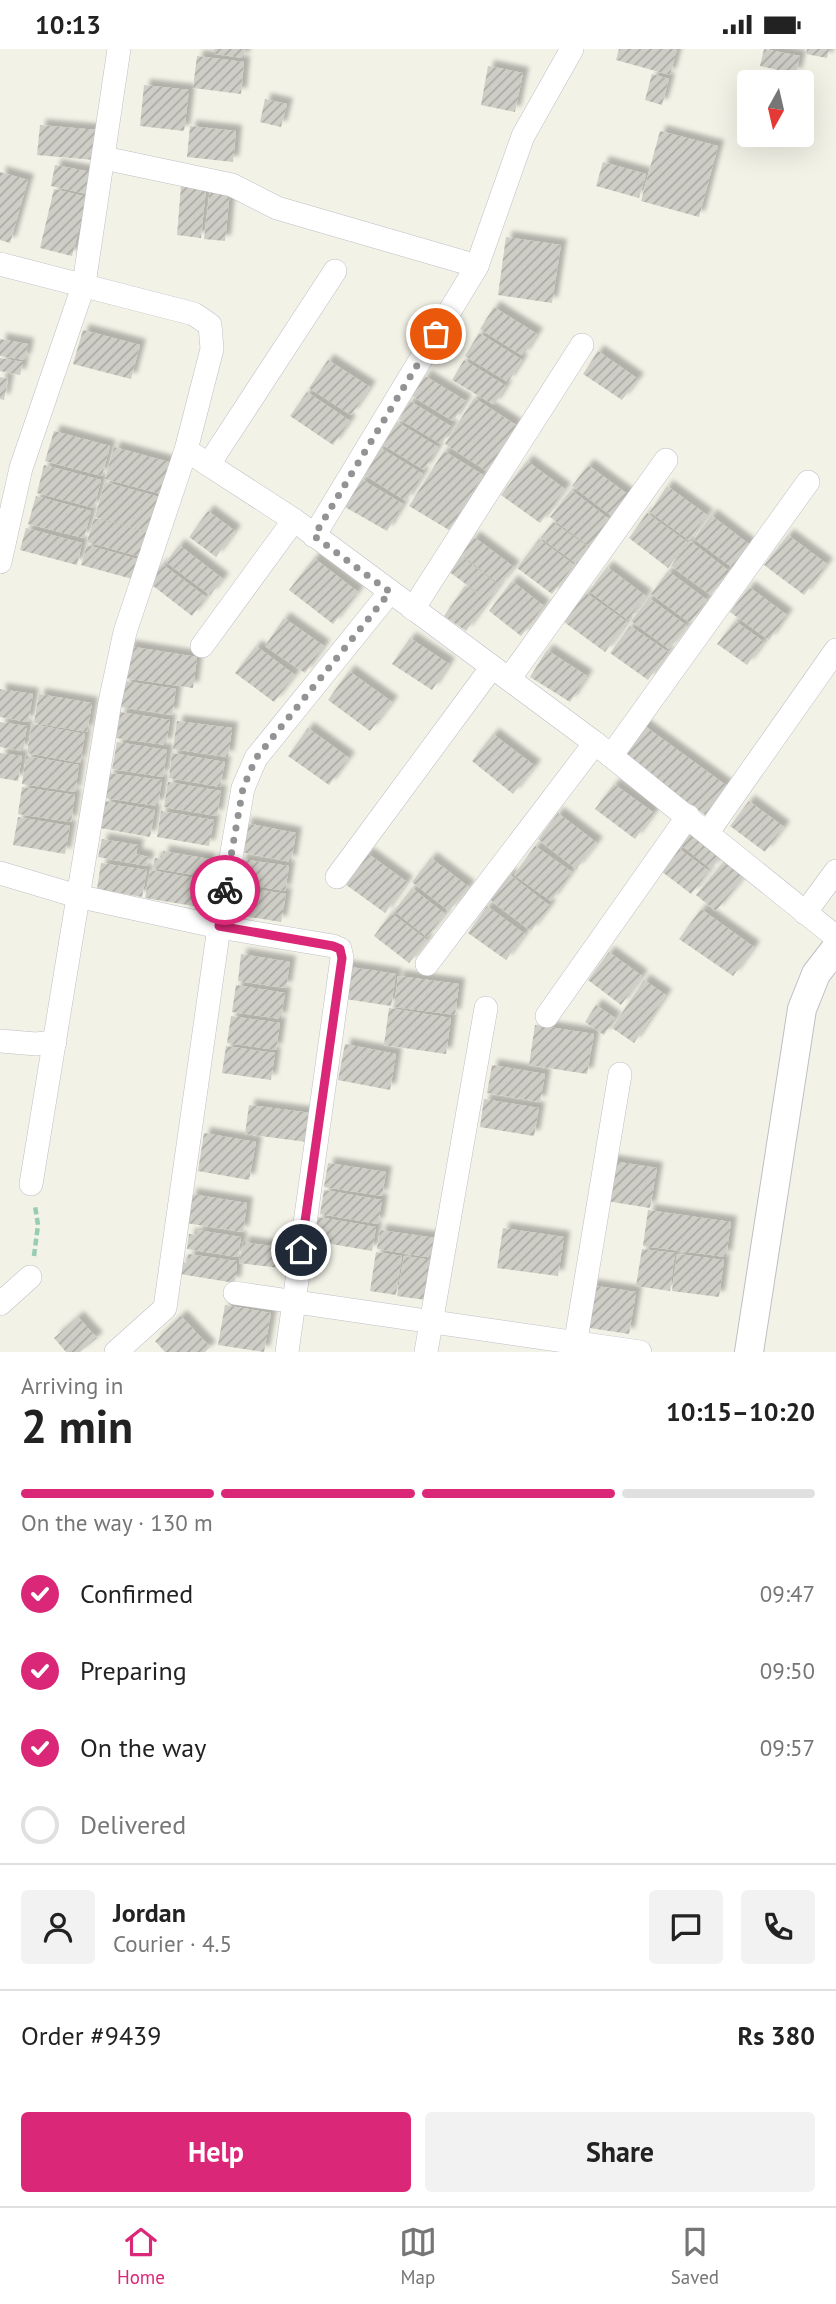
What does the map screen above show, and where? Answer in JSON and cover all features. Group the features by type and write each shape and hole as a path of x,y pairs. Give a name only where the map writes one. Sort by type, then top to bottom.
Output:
{"street":[{"path":"0,562 21,468 84,284 119,49"},
{"path":"314,536 477,266 523,136 572,49"},
{"path":"104,158 232,185 277,208 477,266"},
{"path":"0,264 194,314 210,325 212,349 186,450 125,632 77,896 31,1184"},
{"path":"209,464 335,271"},
{"path":"413,609 582,345"},
{"path":"186,450 294,520 501,673 688,816 836,937"},
{"path":"337,877 501,673 666,460"},
{"path":"427,964 603,750 808,482"},
{"path":"202,646 294,520"},
{"path":"116,1352 165,1308 219,926 243,788 256,758 390,592"},
{"path":"708,832 836,650"},
{"path":"547,1016 688,816"},
{"path":"806,913 836,871"},
{"path":"0,873 77,896 340,949 342,958 287,1352"},
{"path":"749,1352 802,1009 816,974 836,948"},
{"path":"426,1352 486,1008"},
{"path":"0,1041 36,1044 55,1042"},
{"path":"575,1347 620,1074"},
{"path":"0,1304 30,1277"},
{"path":"235,1293 575,1347 640,1352"}],"path":[{"path":"30,1277 38,1225 31,1184"}],"building":[{"path":"214,49 245,49 244,58 214,54"},
{"path":"619,49 677,49 670,75 616,60"},
{"path":"764,49 800,56 797,70 760,66"},
{"path":"807,49 829,49 827,58 806,54"},
{"path":"197,56 244,62 241,94 193,88"},
{"path":"488,66 523,73 515,112 481,105"},
{"path":"652,74 669,79 662,105 645,100"},
{"path":"144,85 189,90 184,131 140,126"},
{"path":"265,99 287,104 281,127 260,122"},
{"path":"40,125 97,130 94,160 37,155"},
{"path":"190,126 236,131 233,162 187,157"},
{"path":"660,131 718,146 699,217 641,201"},
{"path":"603,162 646,174 639,198 596,186"},
{"path":"55,165 91,172 87,194 51,186"},
{"path":"0,172 28,180 10,243 0,240"},
{"path":"181,186 206,188 201,238 177,235"},
{"path":"54,189 87,197 72,256 40,248"},
{"path":"210,189 230,191 225,241 204,239"},
{"path":"506,237 561,245 552,303 498,295"},
{"path":"494,307 537,334 523,356 480,329"},
{"path":"83,330 140,345 131,379 73,364"},
{"path":"479,333 522,360 508,382 465,356"},
{"path":"0,339 28,344 25,360 0,356"},
{"path":"598,351 638,379 622,400 583,374"},
{"path":"0,358 23,362 20,375 0,371"},
{"path":"328,360 370,387 351,415 309,388"},
{"path":"464,360 506,386 494,405 452,380"},
{"path":"425,376 466,401 453,421 412,396"},
{"path":"0,377 8,379 4,400 0,399"},
{"path":"307,392 350,421 333,445 290,416"},
{"path":"474,398 516,425 487,471 445,444"},
{"path":"410,401 452,427 441,444 399,419"},
{"path":"397,422 438,447 424,470 383,445"},
{"path":"54,431 110,446 102,476 45,461"},
{"path":"114,447 169,462 161,494 105,479"},
{"path":"379,447 423,474 406,501 363,474"},
{"path":"444,451 483,475 449,530 409,506"},
{"path":"527,461 565,489 540,523 501,495"},
{"path":"44,465 101,480 94,508 37,493"},
{"path":"588,465 630,496 613,517 572,486"},
{"path":"361,479 403,504 387,531 345,507"},
{"path":"105,482 159,497 150,532 95,517"},
{"path":"667,486 707,515 689,540 650,512"},
{"path":"571,490 609,519 589,546 550,517"},
{"path":"36,496 91,511 84,538 28,524"},
{"path":"208,511 235,531 216,557 189,537"},
{"path":"647,513 687,542 668,568 629,538"},
{"path":"711,515 750,545 733,568 694,539"},
{"path":"94,518 150,533 144,558 87,542"},
{"path":"553,522 588,547 577,564 541,538"},
{"path":"26,528 82,543 77,565 20,550"},
{"path":"788,535 827,564 804,595 764,565"},
{"path":"474,537 514,567 500,585 461,554"},
{"path":"539,539 574,565 552,594 517,568"},
{"path":"690,541 729,571 711,595 671,566"},
{"path":"87,545 141,560 136,580 81,565"},
{"path":"179,545 223,579 210,595 166,562"},
{"path":"460,555 499,586 466,631 444,616 465,586 486,599 448,571"},
{"path":"314,558 358,592 333,624 289,590"},
{"path":"162,564 206,597 192,616 148,582"},
{"path":"607,567 646,596 628,620 589,591"},
{"path":"668,571 707,600 690,623 651,594"},
{"path":"512,581 544,606 521,636 489,611"},
{"path":"749,587 787,615 769,640 730,612"},
{"path":"586,593 627,622 605,652 564,622"},
{"path":"649,598 687,626 669,649 631,621"},
{"path":"284,618 324,646 305,673 265,646"},
{"path":"735,621 764,642 747,665 717,644"},
{"path":"630,626 668,652 648,680 610,653"},
{"path":"410,638 449,664 432,690 392,664"},
{"path":"128,646 197,657 193,688 124,678"},
{"path":"256,646 295,675 274,702 235,673"},
{"path":"547,650 587,676 570,702 530,677"},
{"path":"349,671 392,702 370,731 328,700"},
{"path":"125,681 176,689 172,715 121,707"},
{"path":"0,689 33,694 28,722 0,717"},
{"path":"39,694 92,703 87,732 34,723"},
{"path":"120,712 170,720 166,745 116,738"},
{"path":"177,721 232,728 228,757 173,749"},
{"path":"0,722 27,726 23,751 0,747"},
{"path":"32,724 85,734 80,763 27,753"},
{"path":"642,724 727,786 705,815 620,753"},
{"path":"308,728 349,758 329,785 288,756"},
{"path":"493,734 535,766 513,794 472,761"},
{"path":"117,742 167,750 163,777 112,769"},
{"path":"0,753 22,756 18,781 0,778"},
{"path":"172,753 225,762 220,787 169,778"},
{"path":"26,756 79,765 75,792 22,784"},
{"path":"109,773 162,780 158,806 105,798"},
{"path":"168,782 221,791 217,816 164,807"},
{"path":"614,784 654,813 635,839 595,809"},
{"path":"22,787 75,795 71,822 18,814"},
{"path":"105,801 155,810 150,837 100,828"},
{"path":"749,801 784,827 765,852 730,826"},
{"path":"161,811 214,820 209,846 157,837"},
{"path":"558,813 597,843 576,869 538,839"},
{"path":"18,817 70,826 65,854 13,845"},
{"path":"246,823 296,833 291,862 240,852"},
{"path":"692,832 722,855 711,869 681,845"},
{"path":"102,839 138,845 136,854 148,857 147,866 98,857"},
{"path":"535,846 572,872 551,901 514,875"},
{"path":"678,848 709,871 691,894 661,871"},
{"path":"163,851 209,859 205,877 153,868 155,858 162,859"},
{"path":"367,853 407,882 385,913 345,884"},
{"path":"431,858 469,887 449,911 412,882"},
{"path":"241,859 289,866 285,891 237,883"},
{"path":"725,860 744,877 716,911 696,895"},
{"path":"101,863 147,870 142,897 97,889"},
{"path":"150,870 205,880 200,907 145,898"},
{"path":"509,874 550,906 531,931 489,899"},
{"path":"235,886 286,894 281,922 231,914"},
{"path":"412,888 445,914 427,937 394,911"},
{"path":"487,906 525,934 506,960 468,933"},
{"path":"701,909 754,947 733,976 679,939"},
{"path":"391,913 427,940 409,963 374,936"},
{"path":"609,952 642,976 621,1005 588,980"},
{"path":"241,954 290,962 286,988 238,981"},
{"path":"344,966 396,974 391,1006 339,998"},
{"path":"398,976 459,984 455,1015 394,1007"},
{"path":"644,980 666,995 634,1043 612,1028"},
{"path":"236,985 285,993 281,1019 232,1012"},
{"path":"596,1005 615,1018 604,1035 585,1022"},
{"path":"389,1008 451,1018 446,1054 384,1045"},
{"path":"231,1016 280,1023 276,1050 227,1043"},
{"path":"535,1025 594,1034 587,1074 529,1065"},
{"path":"345,1044 396,1054 390,1090 338,1080"},
{"path":"226,1046 275,1053 271,1080 222,1073"},
{"path":"492,1065 545,1074 540,1102 487,1093"},
{"path":"484,1099 539,1108 534,1136 480,1127"},
{"path":"249,1105 311,1113 307,1142 245,1134"},
{"path":"204,1133 256,1142 249,1180 198,1171"},
{"path":"606,1160 657,1168 650,1208 600,1200"},
{"path":"328,1163 386,1172 382,1196 324,1187"},
{"path":"324,1190 382,1200 378,1224 320,1214"},
{"path":"191,1194 247,1203 243,1232 186,1223"},
{"path":"648,1210 731,1222 726,1257 643,1246"},
{"path":"318,1217 376,1227 372,1251 314,1241"},
{"path":"503,1228 564,1237 558,1276 497,1268"},
{"path":"197,1230 241,1237 238,1257 187,1249 189,1234 197,1235"},
{"path":"380,1230 436,1238 433,1258 377,1249"},
{"path":"243,1242 291,1249 288,1269 239,1263"},
{"path":"642,1249 675,1253 670,1291 636,1286"},
{"path":"376,1252 402,1256 396,1295 370,1291"},
{"path":"188,1254 237,1261 235,1283 180,1274 181,1262 187,1263"},
{"path":"677,1254 724,1260 719,1297 672,1291"},
{"path":"404,1256 432,1260 426,1300 397,1296"},
{"path":"590,1285 636,1292 629,1334 583,1327"},
{"path":"225,1305 271,1313 264,1352 218,1345"},
{"path":"181,1316 210,1347 205,1352 165,1352 155,1341"},
{"path":"78,1317 97,1338 80,1352 66,1352 54,1338"}],"way so far":[{"path":"225,890 243,788 256,758 390,592 314,536 436,334"}],"route":[{"path":"225,890 219,926 333,946 340,949 342,958 301,1250"}]}
